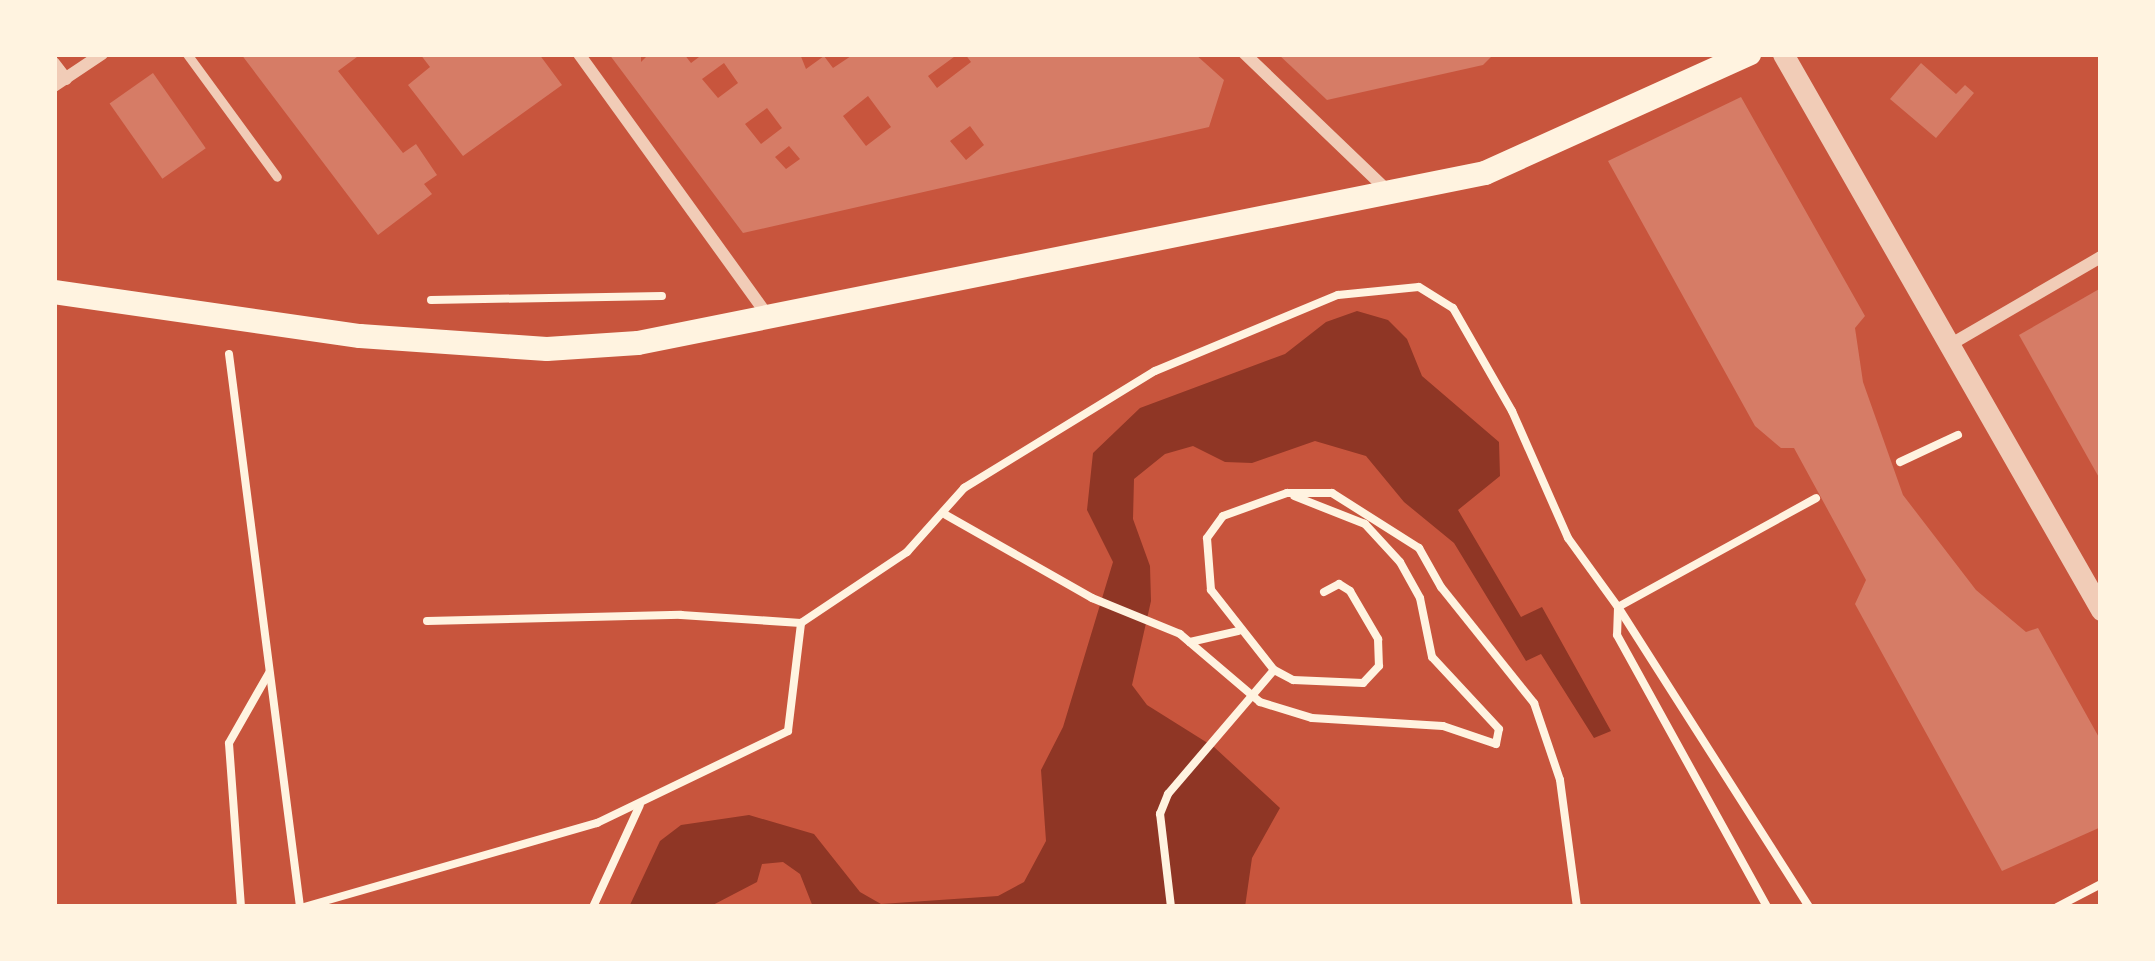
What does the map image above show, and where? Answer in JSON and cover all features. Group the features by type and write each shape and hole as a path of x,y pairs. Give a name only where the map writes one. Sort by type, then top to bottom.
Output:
{"main road":[{"path":"54,292 360,336 547,349 638,344 770,321 1172,233 1393,195 1543,151 1749,54"}],"street":[{"path":"54,63 60,83 102,54"},
{"path":"579,54 750,282 770,321"},
{"path":"1245,54 1393,195"},
{"path":"1783,54 2101,610"},
{"path":"1953,344 2101,257"}],"lane":[{"path":"187,54 277,178"}],"path":[{"path":"427,621 681,614 801,623 907,552 946,515 964,488 1155,371 1338,295 1419,287 1454,308 1512,411 1568,538 1618,607 1809,907"},
{"path":"411,299 571,303 672,295"},
{"path":"230,354 302,907 597,823 788,731 801,623"},
{"path":"1900,462 1958,435"},
{"path":"946,515 1092,598 1180,634 1260,702 1312,718 1442,726 1496,744 1499,729 1432,657 1420,598 1400,562 1365,524 1287,493"},
{"path":"1324,592 1339,584 1362,607 1378,639 1372,677 1339,687 1274,670 1238,631 1211,590 1207,538 1222,516 1287,493 1332,493 1419,548 1441,587 1534,703 1560,780 1577,907"},
{"path":"1618,607 1816,498"},
{"path":"1618,607 1617,635 1767,907"},
{"path":"1189,642 1238,631"},
{"path":"1171,907 1160,814 1177,779 1256,684 1274,670"},
{"path":"241,907 229,743 270,672"},
{"path":"593,907 642,802"},
{"path":"2057,907 2101,884"}],"shaded area":[{"path":"1357,311 1388,320 1407,339 1422,376 1499,442 1500,476 1458,510 1521,617 1542,607 1611,731 1594,738 1541,654 1526,661 1454,543 1404,502 1366,456 1315,441 1252,463 1225,462 1193,446 1165,454 1134,479 1133,519 1150,566 1151,601 1132,685 1147,705 1214,747 1280,808 1252,858 1245,907 813,907 800,874 783,862 762,864 757,882 709,907 629,907 660,841 681,825 749,815 814,834 860,892 881,904 998,896 1024,882 1046,841 1041,770 1063,727 1113,562 1087,510 1093,453 1140,408 1285,354 1326,322"}],"building":[{"path":"241,54 361,54 338,71 403,153 416,144 437,175 424,184 432,194 378,235"},
{"path":"420,54 539,54 562,85 463,156 408,85 430,67"},
{"path":"609,54 641,54 641,62 649,54 684,54 691,63 703,54 800,54 806,69 824,56 833,68 854,54 958,54 928,76 937,88 971,62 965,54 1195,54 1224,80 1209,127 743,233","holes":["724,63 738,83 718,98 702,79","868,96 891,127 866,146 843,116","767,108 782,128 761,144 745,124","970,126 984,145 966,160 950,141","789,146 800,159 786,169 775,157"]},
{"path":"1278,54 1494,54 1483,65 1327,100"},
{"path":"1921,63 1956,94 1965,85 1974,93 1936,138 1890,99"},
{"path":"153,73 206,148 162,179 110,103"},
{"path":"1741,97 1865,316 1855,328 1863,382 1903,495 1976,590 2026,632 2038,628 2101,741 2101,827 2002,871 1855,604 1866,580 1794,448 1781,448 1755,426 1608,161"},
{"path":"2101,288 2101,481 2019,335"}]}
